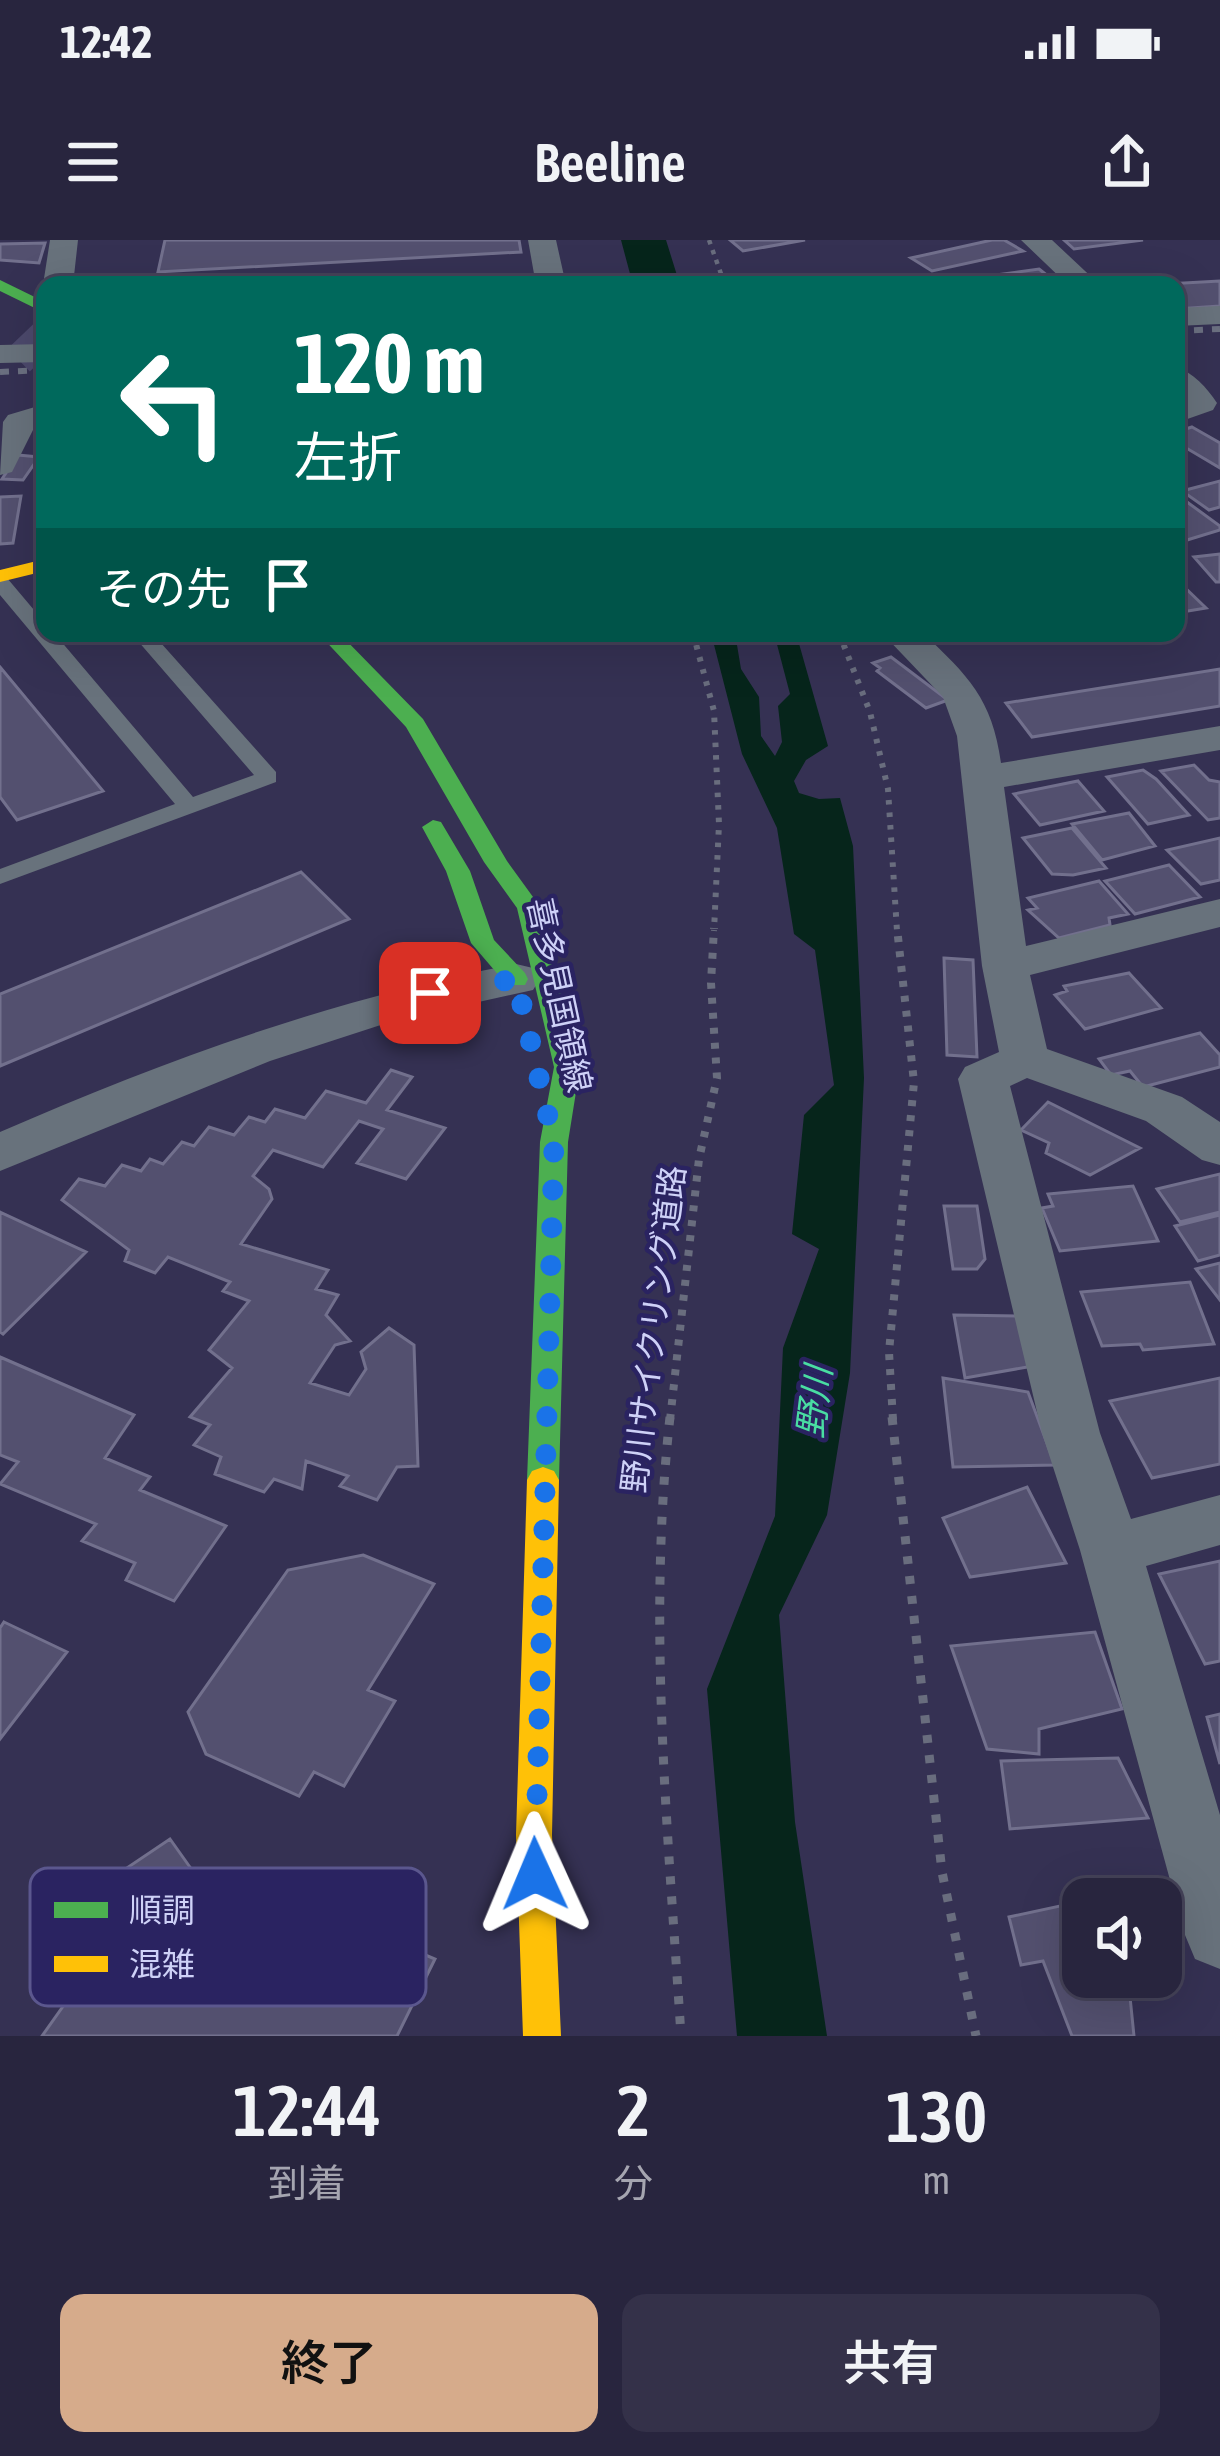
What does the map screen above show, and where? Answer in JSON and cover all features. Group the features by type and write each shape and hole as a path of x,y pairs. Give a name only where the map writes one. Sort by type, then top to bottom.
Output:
{"main road":[{"path":"0,285 36,301"},
{"path":"0,579 36,569"},
{"name":"喜多見国領線","path":"337,642 415,724 496,862 529,908 578,1062 554,1142"},
{"path":"424,812 458,871 482,943 519,991"},
{"name":"喜多見国領線","path":"496,862 519,991"},
{"name":"喜多見国領線","path":"538,1072 554,1142 534,1835 542,2036"}],"street":[{"path":"59,276 64,240"},
{"path":"542,240 548,276"},
{"path":"1035,240 1066,276"},
{"path":"1185,317 1220,315"},
{"path":"0,465 20,422 36,417"},
{"path":"910,642 962,693 984,778 1005,966 1025,1059"},
{"path":"984,778 1220,738"},
{"path":"1005,966 1220,913"},
{"path":"0,1153 216,1060 430,993 519,991"},
{"path":"1219,1929 1111,1550 1071,1433 983,1079 1025,1059 1164,1109 1220,1147"},
{"path":"1164,1109 1220,1093"},
{"path":"1111,1550 1220,1520"}],"lane":[{"path":"0,579 36,622"},
{"path":"52,642 189,807"},
{"path":"0,877 268,778 149,642"}],"path":[{"path":"709,240 722,276"},
{"name":"野川サイクリング道路","path":"681,2036 663,1760 658,1523 699,1159 717,1078 711,983 719,824 714,711 695,642"},
{"path":"843,642 870,712 888,789 896,923 914,1082 889,1352 894,1444 942,1872 976,2036"}],"water":[{"path":"621,240 666,240 677,276 631,276"},
{"name":"野川","path":"713,642 736,642 741,669 759,697 761,736 775,756 782,742 778,706 790,694 776,642 799,642 828,746 806,760 794,781 799,793 840,798 853,846 864,1078 850,1373 827,1515 779,1615 795,1822 827,2036 737,2036 707,1689 775,1516 783,1348 819,1249 792,1234 804,1115 834,1085 815,950 794,934 777,828 742,754"}],"building":[{"path":"165,240 519,240 521,252 158,272"},
{"path":"730,240 805,240 743,251"},
{"path":"1004,240 1023,251 932,271 911,258"},
{"path":"1064,240 1143,240 1074,249"},
{"path":"45,243 39,263 0,260 0,244"},
{"path":"1039,269 1048,276 988,276"},
{"path":"1220,281 1220,306 1185,308 1185,283"},
{"path":"1192,427 1220,443 1220,468 1185,447 1185,429"},
{"path":"18,455 36,457 23,480 2,479"},
{"path":"1220,481 1220,507 1209,510 1185,490"},
{"path":"21,496 13,543 0,544 0,497"},
{"path":"1185,501 1220,526 1220,530 1187,540"},
{"path":"1220,554 1220,582 1216,582 1194,557"},
{"path":"1185,588 1206,608 1185,612"},
{"path":"891,657 948,700 926,708 877,671 880,668 873,663"},
{"path":"0,667 103,791 17,820 0,797"},
{"path":"1220,669 1220,706 1032,737 1006,703"},
{"path":"1194,765 1209,780 1220,782 1220,818 1208,820 1161,771"},
{"path":"1143,770 1189,815 1148,824 1107,777"},
{"path":"1078,781 1104,811 1040,825 1014,794"},
{"path":"1129,813 1155,846 1102,860 1072,824"},
{"path":"1072,828 1106,868 1052,874 1023,838"},
{"path":"1220,838 1220,880 1201,884 1167,850"},
{"path":"1169,865 1200,897 1135,914 1105,881"},
{"path":"301,872 349,919 0,1066 0,994"},
{"path":"1099,881 1128,914 1109,918 1110,925 1059,938 1028,910 1037,908 1028,898"},
{"path":"944,958 973,960 977,1057 947,1055"},
{"path":"1129,973 1161,1008 1085,1029 1055,995 1067,991 1064,986"},
{"path":"1200,1033 1220,1055 1220,1067 1143,1087 1130,1071 1111,1075 1099,1059"},
{"path":"391,1070 412,1077 387,1110 445,1128 406,1179 357,1163 383,1129 359,1121 323,1167 273,1150 253,1176 269,1189 272,1199 241,1244 328,1270 316,1289 338,1295 326,1315 350,1341 335,1345 310,1383 349,1395 366,1369 361,1352 389,1328 414,1345 418,1466 397,1467 377,1500 340,1486 348,1476 306,1461 302,1489 274,1479 264,1492 215,1474 221,1457 194,1445 210,1425 190,1417 232,1368 209,1350 249,1301 223,1291 230,1282 168,1257 155,1273 125,1261 129,1250 62,1200 79,1179 105,1186 122,1165 141,1171 150,1159 163,1164 182,1142 194,1146 209,1127 234,1135 249,1117 265,1122 275,1109 305,1118 326,1091 366,1103"},
{"path":"1048,1102 1140,1148 1090,1175 1046,1153 1049,1143 1021,1130"},
{"path":"1220,1174 1220,1212 1180,1222 1157,1189"},
{"path":"1133,1186 1158,1241 1060,1251 1042,1208 1053,1206 1048,1194"},
{"path":"944,1206 977,1206 985,1259 977,1269 953,1269"},
{"path":"0,1212 86,1252 3,1334 0,1332"},
{"path":"1220,1215 1220,1255 1198,1261 1175,1226"},
{"path":"1220,1263 1220,1300 1196,1269"},
{"path":"1190,1282 1214,1344 1143,1350 1140,1344 1102,1346 1081,1292"},
{"path":"954,1315 1019,1316 1033,1366 965,1378"},
{"path":"0,1357 134,1415 105,1458 150,1477 140,1490 226,1526 174,1601 126,1580 135,1563 82,1541 96,1524 0,1484 18,1462 0,1455"},
{"path":"943,1378 1028,1392 1055,1465 953,1467"},
{"path":"1220,1378 1220,1464 1152,1478 1110,1401"},
{"path":"1027,1487 1066,1563 970,1577 943,1518"},
{"path":"363,1555 434,1584 368,1690 395,1701 344,1786 314,1772 299,1796 206,1754 188,1712 288,1570"},
{"path":"1220,1561 1220,1661 1205,1664 1159,1574"},
{"path":"4,1622 67,1652 0,1739 0,1628"},
{"path":"1095,1632 1122,1709 1039,1729 1039,1754 987,1749 951,1646"},
{"path":"1220,1714 1220,1764 1207,1717"},
{"path":"1118,1758 1148,1818 1010,1829 1001,1761"},
{"path":"170,1839 191,1868 127,1868"},
{"path":"1062,1906 1062,1998 1130,1998 1134,2036 1072,2036 1043,1961 1021,1965 1009,1917"},
{"path":"426,1955 435,1959 426,1977"},
{"path":"63,2006 412,2006 397,2036 42,2036"}],"tunnel":[{"path":"23,334 36,348"}],"railway":[{"path":"1185,331 1220,329"},
{"path":"0,372 36,370"}],"traffic: fast":[{"path":"0,285 36,303"},
{"path":"337,642 415,724 496,862 529,908 567,1067 554,1142 543,1480"},
{"path":"433,827 458,871 483,943 516,979"}],"traffic: slow":[{"path":"0,576 36,567"},
{"path":"542,2036 534,1835 543,1480"}],"route":[{"path":"430,993 516,979 554,1142 544,1388 535,1874"}]}
